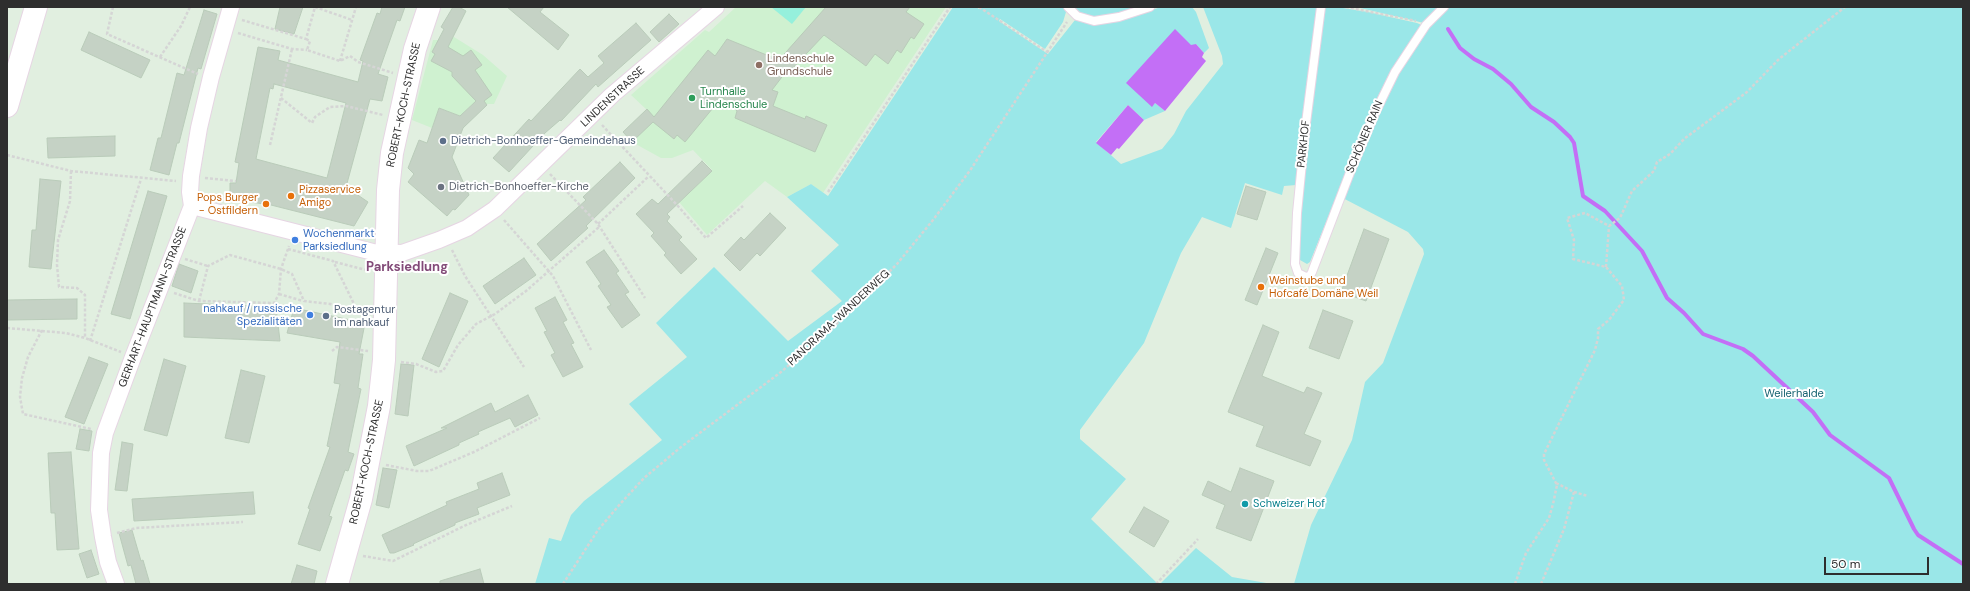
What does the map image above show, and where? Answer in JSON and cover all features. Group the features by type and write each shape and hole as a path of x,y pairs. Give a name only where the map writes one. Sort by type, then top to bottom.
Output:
{"street":[{"path":"7,106 36,7"},
{"name":"ROBERT-KOCH-STRASSE","path":"337,584 369,462 378,412 384,356 390,164 408,77 421,28 429,7"},
{"name":"LINDENSTRASSE","path":"192,206 365,251 387,263 405,252 446,238 474,224 495,209 624,85 716,7"},
{"name":"GERHART-HAUPTMANN-STRASSE","path":"116,584 108,562 102,537 100,495 101,453 105,433 132,357 192,206 191,180 211,77 228,17"}],"lane":[{"path":"1070,9 1083,19 1098,21 1119,17 1150,7"},
{"name":"PARKHOF","path":"1306,277 1298,273 1295,264 1297,213 1306,122 1321,7"},
{"name":"SCHÖNER RAIN","path":"1306,277 1310,276 1312,272 1351,170 1375,113 1395,72 1426,25 1444,7"}],"path":[{"path":"113,7 107,34 194,73 211,77"},
{"path":"160,57 181,26 190,7"},
{"path":"306,39 315,7 352,20"},
{"path":"340,61 356,7"},
{"path":"828,192 950,7"},
{"path":"980,7 1047,52"},
{"path":"1346,7 1413,21"},
{"path":"1606,267 1609,226 1622,216 1624,206 1632,191 1654,171 1657,162 1670,154 1684,139 1747,92 1780,59 1845,7"},
{"name":"PANORAMA-WANDERWEG","path":"563,584 598,530 644,478 681,447 781,372 839,322 897,264 933,220 971,169 1066,24 1070,9"},
{"path":"228,17 292,49 307,50 340,61 350,56 358,62 408,77"},
{"path":"228,17 306,39 310,41 307,50"},
{"path":"270,145 292,49"},
{"path":"281,98 312,123 315,117 330,107 346,106 399,119"},
{"path":"592,115 706,238 743,206"},
{"path":"7,155 71,171 141,179 178,181 236,181"},
{"path":"540,166 599,225 646,298"},
{"path":"71,171 70,201 58,240 57,265 59,287 77,288 85,296 85,338"},
{"path":"332,351 337,347 384,356 414,364 434,372 442,372 446,368 461,342 474,326 492,316 550,272 649,176"},
{"path":"90,341 141,179"},
{"path":"495,209 550,272 591,350"},
{"path":"1588,496 1574,492 1556,483 1544,460 1544,454 1595,350 1598,338 1598,328 1609,320 1624,300 1622,286 1606,267 1573,259 1574,240 1567,218 1585,213 1609,226"},
{"path":"160,288 199,301 274,302 279,294 281,269 294,232"},
{"path":"446,238 465,276 524,367"},
{"path":"288,249 350,265 365,271 387,263"},
{"path":"173,255 208,266 230,255 281,269 292,274 304,301"},
{"path":"279,294 304,301 356,308 334,262"},
{"path":"199,301 208,266"},
{"path":"7,328 66,333 85,338 132,357"},
{"path":"42,330 28,357 22,378 20,396 23,414 105,433"},
{"path":"369,462 417,471 429,471 474,452 540,418"},
{"path":"1515,584 1526,553 1538,536 1550,514 1556,483"},
{"path":"1540,584 1564,529 1574,492"},
{"path":"346,552 384,561 393,561 466,525 512,506"},
{"path":"102,537 136,528 244,522"},
{"path":"1156,584 1198,540"}],"shaded area":[{"path":"736,7 946,7 823,193 811,184 787,197 765,181 707,235 679,202 712,170 693,150 672,158 661,158 632,142 623,132 647,110 631,95 705,30 709,32"},
{"path":"771,7 806,7 792,24"},
{"path":"1175,29 1191,45 1196,44 1204,53 1202,57 1206,61 1165,111 1155,103 1152,107 1126,83"},
{"path":"440,36 445,38 454,37 483,55 507,76 494,104 479,104 476,101 460,116 439,108 432,128 412,120 433,40 438,40"},
{"path":"1128,105 1144,120 1119,149 1117,148 1111,155 1096,143"}],"green space":[{"path":"953,7 976,7 979,9 981,7 1063,7 1066,12 1063,22 1045,49 1000,19 999,21 1048,54 1075,20 1093,24 1120,20 1161,7 1192,7 1196,12 1209,48 1204,53 1196,44 1152,106 1155,103 1165,111 1144,120 1128,105 1096,142 1121,164 1162,149 1174,134 1186,111 1223,64 1222,56 1203,7 1317,7 1296,185 1284,186 1282,195 1245,183 1231,228 1202,217 1181,253 1144,343 1080,430 1080,439 1126,479 1091,519 1158,584 535,584 549,538 561,541 571,515 584,501 662,440 629,404 687,357 656,323 714,267 788,341 842,301 811,271 839,245 787,197 811,184 828,196"},
{"path":"1074,7 1140,7 1117,14 1092,17 1082,14"},
{"name":"Weilerhalde","path":"1324,7 1337,7 1368,12 1417,23 1428,28 1450,7 1963,7 1963,584 1294,584 1311,525 1352,440 1365,382 1383,363 1424,254 1423,249 1408,232 1337,195 1310,262 1307,264 1300,260 1300,223 1307,143"},
{"path":"1356,7 1439,7 1424,23"},
{"path":"1196,548 1232,577 1272,584 1160,584"}],"building":[{"path":"280,7 303,7 294,34 275,29"},
{"path":"382,7 405,7 400,21 397,20 378,74 388,77 382,101 370,99 346,187 368,202 354,226 271,205 230,199 230,183 236,183 239,163 235,162 258,47 280,51 278,60 358,82 363,61 360,60 377,13 380,14","holes":["274,84 346,103 327,178 256,159 270,88 273,89"]},
{"path":"453,7 459,7 466,11 448,47 463,56 471,50 482,65 475,70 492,95 484,101 487,105 463,128 452,157 469,195 447,216 408,182 414,174 408,168 419,140 427,143 439,108 460,116 476,101 452,76 452,72 431,61 435,54 432,52 444,29 441,27"},
{"path":"507,7 544,7 540,12 569,35 558,50"},
{"path":"826,7 910,7 906,12 924,24 914,39 911,37 901,53 897,50 888,64 875,54 866,66 824,35 790,71 788,69 772,90 778,92 773,106 805,119 806,116 827,125 815,152 735,118 737,111 722,97 685,142 677,135 674,139 653,122 632,142 623,132 647,109 654,117 708,50 715,56 727,39 779,60"},
{"path":"204,10 217,14 201,69 198,68 179,143 177,143 169,175 150,170 158,138 161,138 177,73 184,75"},
{"path":"669,14 679,24 659,42 650,32"},
{"path":"636,23 651,40 598,87 596,84 561,121 560,120 545,133 509,172 493,158 529,119 531,121 580,69 588,77 604,63 598,56"},
{"path":"89,32 150,60 141,78 81,50"},
{"path":"115,136 115,156 48,158 47,138"},
{"path":"702,161 712,171 667,214 670,217 667,221 682,237 679,240 697,259 681,274 664,255 666,253 651,236 654,233 636,214 652,199 658,204"},
{"path":"620,162 635,178 586,226 588,228 551,261 537,244 586,200 583,197"},
{"path":"40,179 61,181 51,269 29,267 32,230 36,230"},
{"path":"1246,186 1266,192 1257,220 1237,214"},
{"path":"148,191 167,196 130,319 111,314"},
{"path":"770,213 786,228 760,256 757,253 740,271 724,255 741,237 744,240"},
{"path":"1364,229 1389,239 1366,301 1341,292"},
{"path":"1266,248 1278,253 1257,305 1245,300"},
{"path":"604,250 619,271 616,273 629,292 625,294 640,315 622,328 607,307 611,305 598,286 601,284 586,262"},
{"path":"524,258 536,275 495,304 483,286"},
{"path":"179,264 198,271 191,293 172,286"},
{"path":"450,293 468,301 439,367 422,359"},
{"path":"555,297 567,320 563,322 574,343 571,344 583,367 563,377 551,355 555,353 544,332 547,331 535,308"},
{"path":"77,299 77,319 7,320 7,300"},
{"path":"184,303 276,307 280,341 184,337"},
{"path":"294,308 365,323 359,354 363,354 358,388 361,389 348,452 354,454 348,471 345,470 329,516 332,517 320,551 298,544 310,509 308,508 330,447 327,446 340,384 334,383 340,342 287,333"},
{"path":"1323,310 1353,321 1339,359 1309,348"},
{"path":"1263,325 1279,332 1262,376 1304,393 1307,387 1322,393 1304,434 1321,441 1310,466 1256,446 1264,426 1228,412"},
{"path":"89,357 108,364 84,424 65,417"},
{"path":"164,359 186,366 167,436 144,430"},
{"path":"401,364 414,365 408,416 395,414"},
{"path":"241,370 265,376 249,443 225,438"},
{"path":"528,395 538,415 515,427 510,418 478,432 479,434 459,443 459,445 414,466 406,446 447,428 441,428 491,403 495,412"},
{"path":"80,429 92,431 89,451 76,449"},
{"path":"122,442 133,444 127,491 115,490"},
{"path":"71,452 79,549 57,550 55,513 51,513 48,453"},
{"path":"383,468 397,470 389,508 376,505"},
{"name":"Schweizer Hof","path":"1240,468 1274,481 1251,541 1216,528 1225,505 1202,495 1208,481 1231,492"},
{"path":"502,473 510,495 477,508 479,514 455,523 455,525 413,544 414,545 394,553 390,553 382,535 447,505 446,502 479,489 477,483"},
{"path":"253,492 255,514 134,521 132,499"},
{"path":"1144,507 1169,521 1154,547 1129,532"},
{"path":"132,530 141,561 143,560 150,584 136,584 131,565 128,566 119,533"},
{"path":"91,550 99,574 87,578 79,554"},
{"path":"297,565 317,571 314,584 291,584"},
{"path":"480,569 484,584 440,584 440,581"}],"waterway":[{"path":"1448,29 1460,48 1474,59 1493,69 1511,84 1531,107 1554,122 1570,137 1574,143 1583,196 1605,211 1642,251 1667,298 1684,313 1703,334 1743,349 1753,356 1813,412 1830,435 1889,478 1918,535 1963,564"}],"place":[{"name":"Lindenschule Grundschule","path":"759,65"},
{"name":"Turnhalle Lindenschule","path":"692,98"},
{"name":"Dietrich-Bonhoeffer-Gemeindehaus","path":"443,141"},
{"name":"Dietrich-Bonhoeffer-Kirche","path":"441,187"},
{"name":"Pizzaservice Amigo","path":"291,196"},
{"name":"Pops Burger - Ostfildern","path":"266,204"},
{"name":"Wochenmarkt Parksiedlung","path":"295,240"},
{"name":"Weinstube und Hofcafé Domäne Weil","path":"1261,287"},
{"name":"nahkauf / russische Spezialitäten","path":"310,315"},
{"name":"Postagentur im nahkauf","path":"326,316"},
{"name":"Schweizer Hof","path":"1245,504"}],"district":[{"name":"Parksiedlung","path":"407,268"}]}
